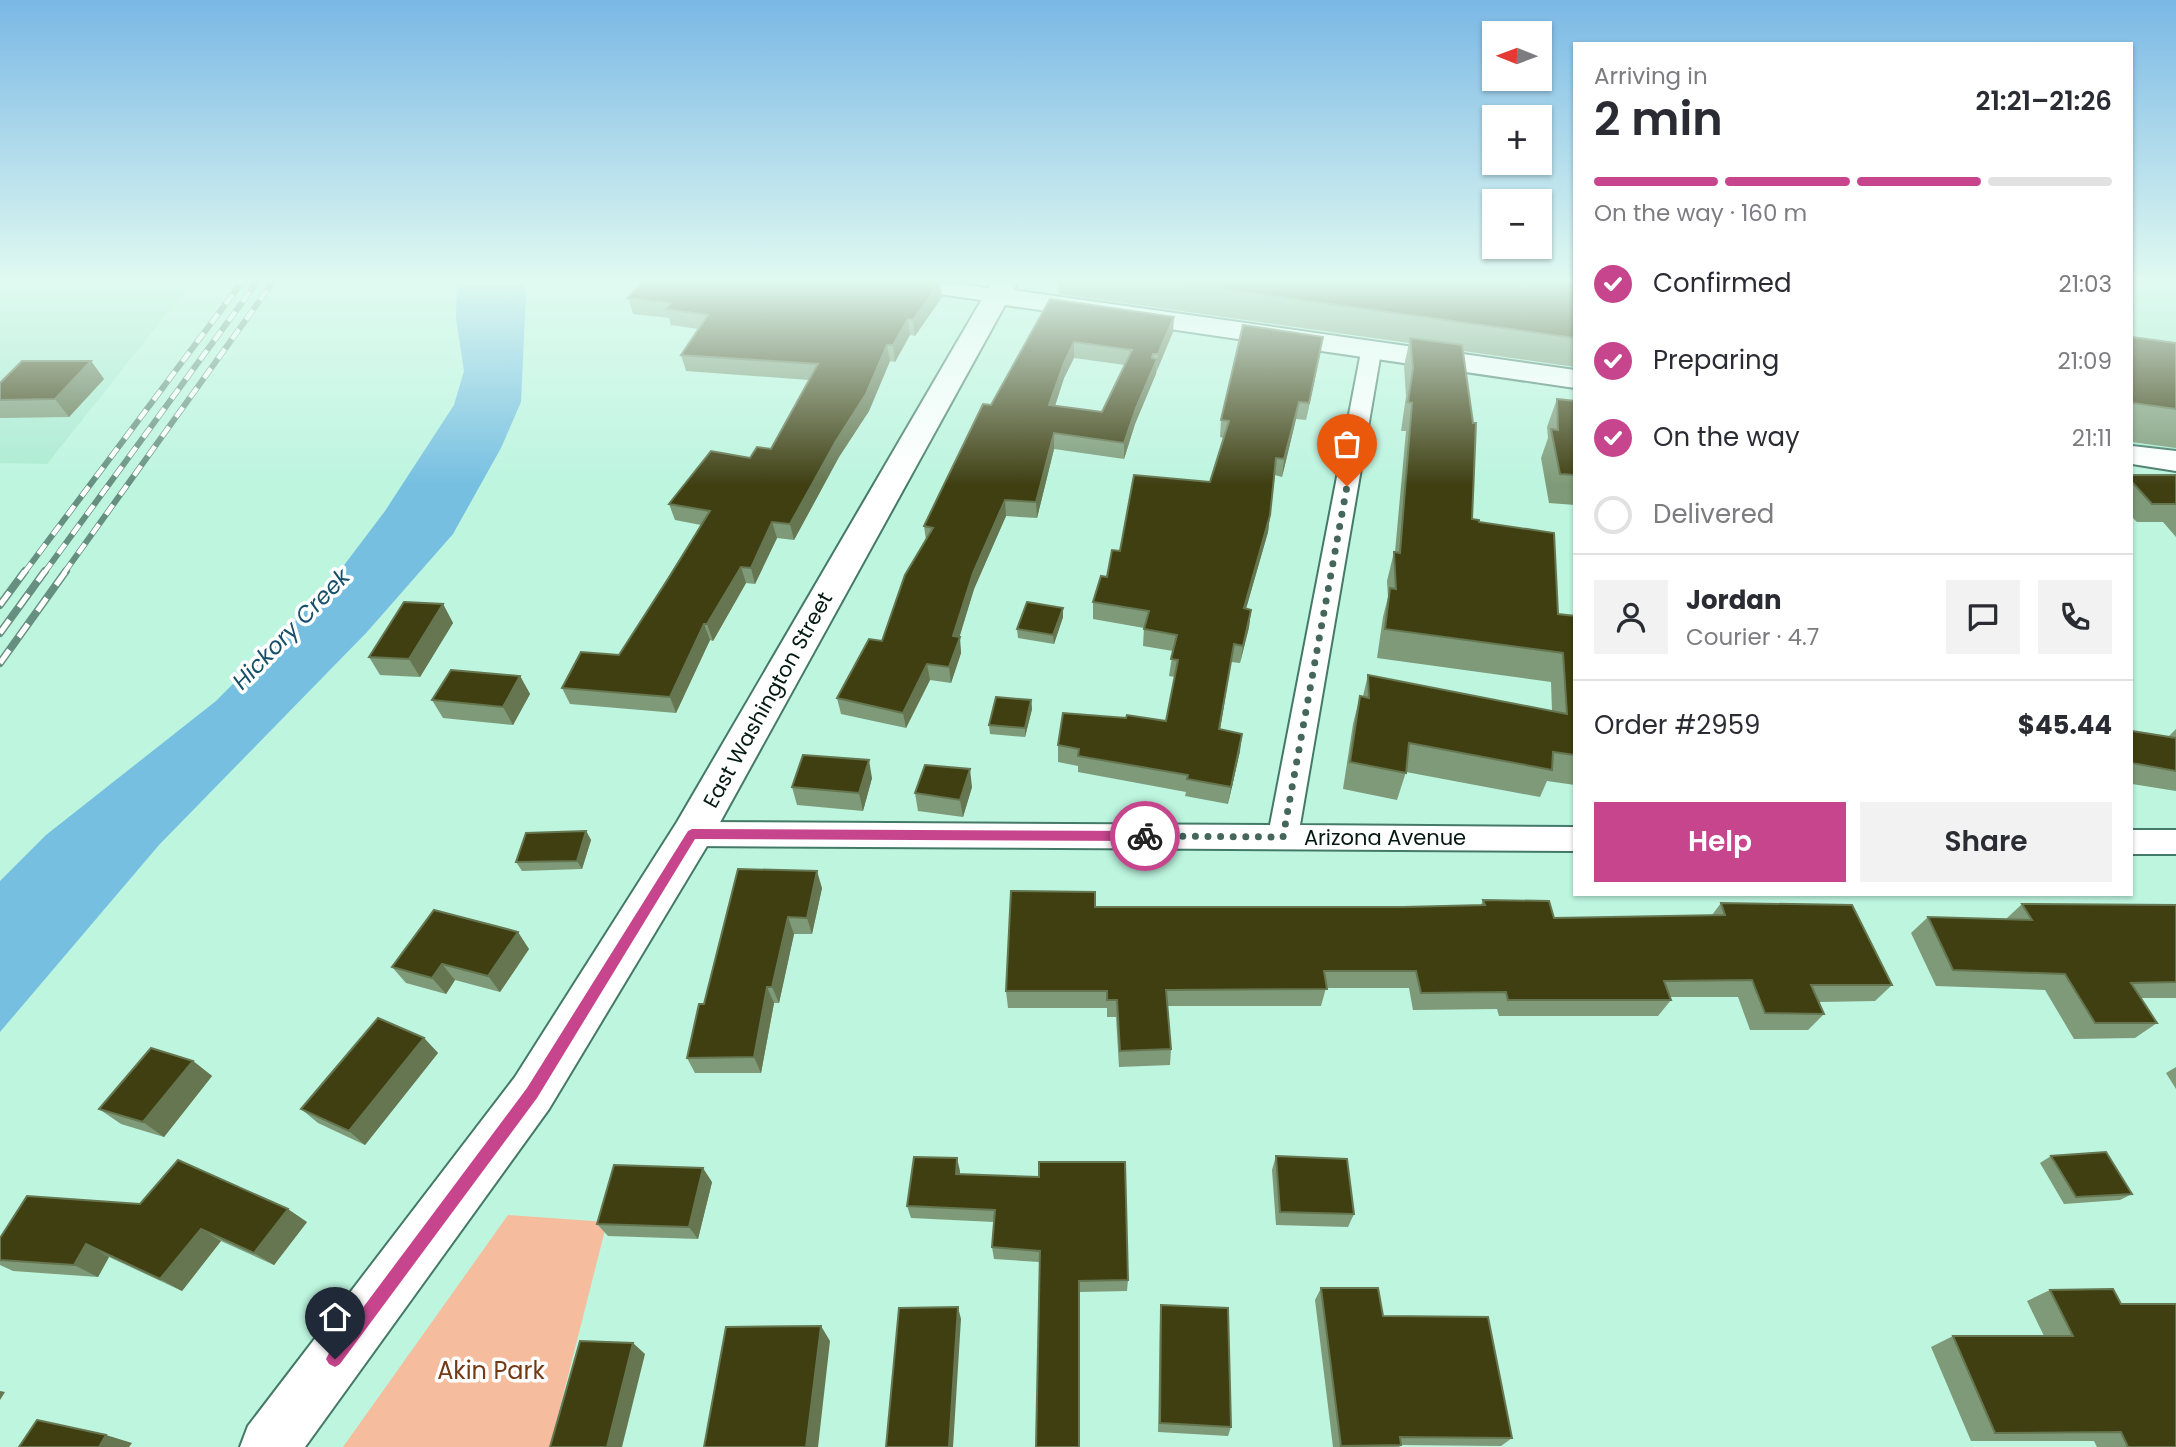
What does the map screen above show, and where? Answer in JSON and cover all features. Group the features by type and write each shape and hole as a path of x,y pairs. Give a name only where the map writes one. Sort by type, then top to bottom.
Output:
{"street":[{"name":"East Washington Street","path":"269,1447 532,1093 692,834 966,350"},
{"path":"1356,350 1573,379"},
{"path":"1283,837 1371,352"},
{"path":"2133,454 2176,461"},
{"name":"Arizona Avenue","path":"692,834 1573,839"},
{"path":"2133,842 2176,842"}],"shaded area":[{"path":"0,350 138,350 47,464 0,463"},
{"path":"2133,350 2176,350 2176,463 2133,456"}],"green space":[{"name":"Akin Park","path":"508,1215 607,1222 550,1447 343,1447"}],"water":[{"name":"Hickory Creek","path":"461,350 523,350 521,402 501,448 453,534 367,632 159,845 0,1032 0,881 46,835 216,701 323,593 385,511 454,405 464,371"}],"building":[{"path":"685,350 885,350 866,394 836,441 790,524 772,522 751,568 741,567 707,624 704,624 670,697 562,688 581,652 619,655 710,511 669,504 711,451 750,458 757,447 771,449 818,364 681,355"},
{"path":"1022,350 1070,350 1049,405 1102,412 1132,350 1129,350 1160,350 1158,354 1153,354 1152,358 1157,359 1124,443 1054,433 1036,502 1005,500 973,573 953,636 960,637 949,667 927,664 903,713 837,698 869,639 882,641 905,575 933,528 924,526 983,404 991,405"},
{"path":"1237,350 1320,350 1309,403 1299,402 1284,459 1276,458 1270,515 1244,608 1251,610 1243,646 1234,644 1219,729 1242,734 1231,787 1187,779 1188,775 1078,756 1079,749 1058,745 1063,713 1126,718 1127,715 1166,721 1178,660 1171,659 1177,635 1144,629 1149,611 1093,602 1101,576 1107,577 1112,550 1120,551 1134,475 1210,482 1229,421 1221,420"},
{"path":"1411,350 1463,350 1473,423 1476,423 1472,519 1554,533 1558,614 1573,616 1573,755 1553,752 1552,770 1409,743 1406,773 1350,762 1360,696 1369,698 1368,675 1567,714 1563,653 1385,629 1390,588 1396,589 1394,552 1400,553 1412,403 1408,402 1413,368"},
{"path":"2133,350 2176,350 2176,409 2133,403"},
{"path":"22,361 91,361 55,399 0,400 0,383"},
{"path":"1557,399 1573,401 1573,475 1560,474 1551,429 1558,430"},
{"path":"2133,475 2176,475 2176,504 2152,504 2133,483"},
{"path":"404,602 443,604 409,659 369,657"},
{"path":"1027,602 1063,608 1053,635 1017,629"},
{"path":"451,670 520,676 503,707 432,700"},
{"path":"996,697 1031,700 1025,728 989,725"},
{"path":"2133,731 2176,738 2176,771 2133,763"},
{"path":"803,755 869,760 859,793 792,787"},
{"path":"925,765 970,769 960,800 915,793"},
{"path":"586,831 577,861 516,862 526,833"},
{"path":"738,869 817,871 807,918 788,917 772,987 767,987 754,1057 687,1058 699,1004 704,1004"},
{"path":"1011,891 1095,892 1095,907 1403,907 1485,905 1483,900 1549,901 1554,918 1725,915 1721,903 1852,905 1892,985 1811,985 1824,1014 1765,1013 1752,980 1664,981 1671,1000 1508,1000 1506,992 1421,993 1416,971 1324,971 1327,989 1166,990 1171,1049 1120,1051 1117,1000 1107,1000 1107,991 1006,991"},
{"path":"2022,904 2176,905 2176,982 2131,983 2157,1023 2095,1023 2065,974 1953,970 1928,917 2032,920"},
{"path":"434,910 518,932 488,976 442,964 432,978 392,967"},
{"path":"378,1018 424,1038 349,1131 301,1109"},
{"path":"151,1048 193,1061 143,1122 99,1109"},
{"path":"2106,1152 2132,1194 2076,1197 2051,1156"},
{"path":"1276,1156 1347,1159 1354,1214 1280,1212"},
{"path":"914,1157 957,1158 956,1174 1039,1177 1039,1162 1125,1162 1128,1280 1079,1281 1079,1447 1036,1447 1040,1251 992,1247 995,1210 907,1206"},
{"path":"178,1160 288,1209 254,1253 201,1229 160,1279 86,1244 74,1265 0,1260 0,1238 27,1196 140,1204"},
{"path":"614,1165 703,1168 689,1227 597,1224"},
{"path":"1321,1288 1378,1288 1383,1316 1488,1317 1512,1438 1400,1437 1401,1445 1341,1446"},
{"path":"2113,1289 2121,1304 2176,1304 2176,1447 2128,1447 2121,1432 1995,1433 1953,1336 2073,1336 2050,1290"},
{"path":"1161,1305 1228,1308 1231,1427 1160,1423"},
{"path":"958,1307 949,1447 886,1447 899,1308"},
{"path":"821,1326 806,1447 704,1447 726,1327"},
{"path":"580,1341 633,1343 607,1447 550,1447"},
{"path":"37,1420 106,1435 99,1447 19,1447"}],"railway":[{"path":"24,573 191,350"},
{"path":"44,573 208,350"},
{"path":"64,573 225,350"},
{"path":"0,605 25,571"},
{"path":"0,633 45,571"},
{"path":"0,663 66,571"}],"way so far":[{"path":"1145,836 1283,837 1347,486"}],"route":[{"path":"335,1359 532,1093 692,834 1145,836"}]}
